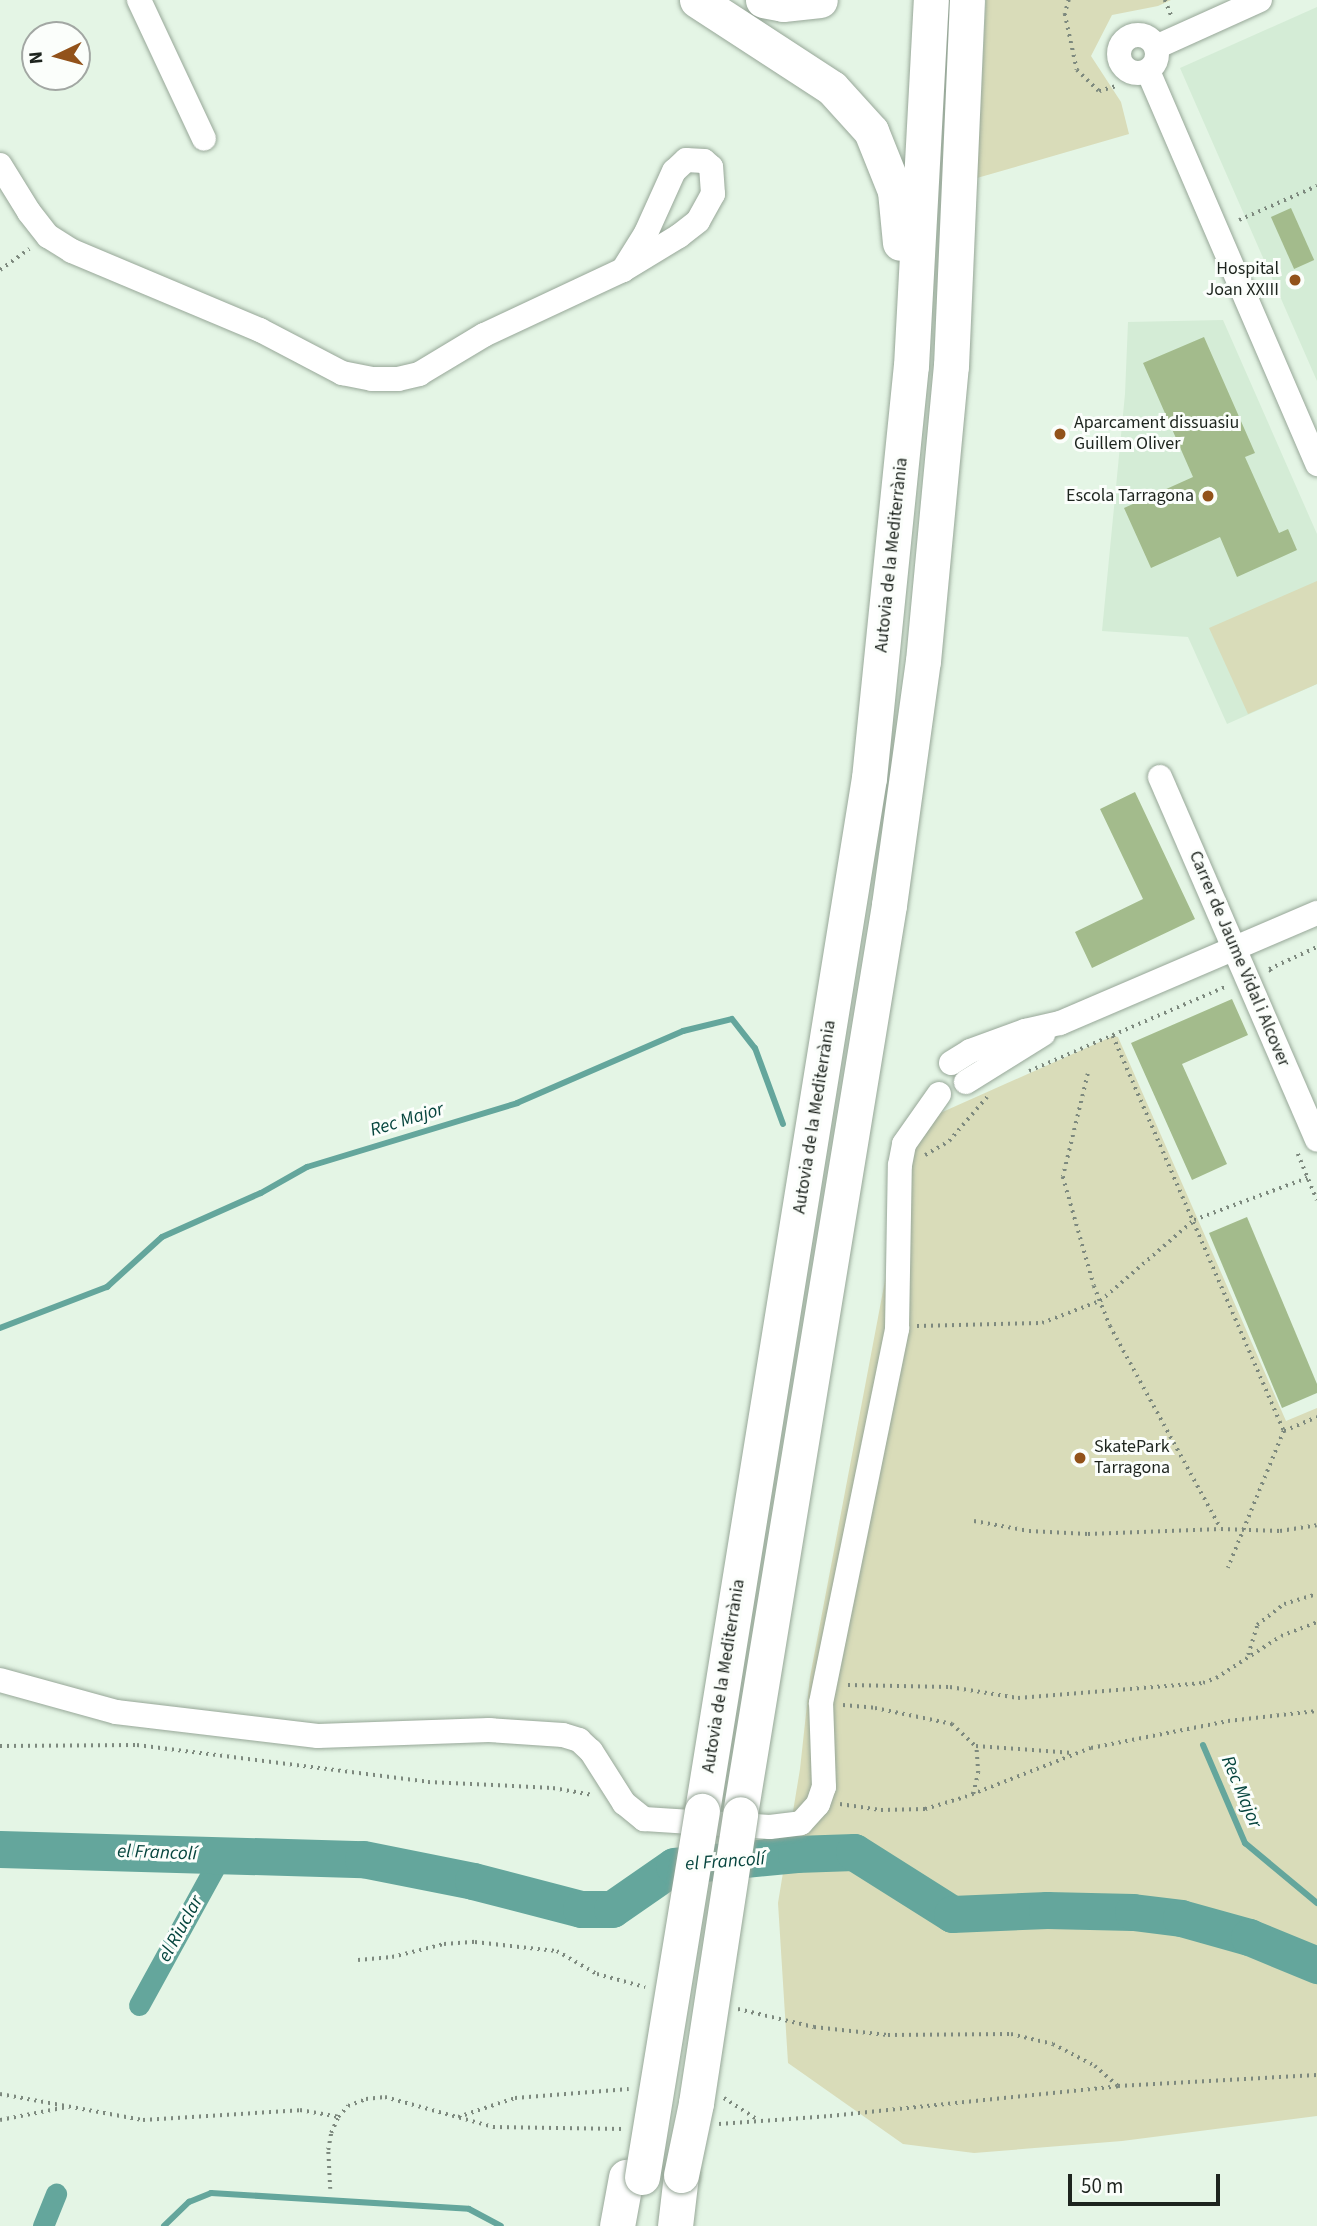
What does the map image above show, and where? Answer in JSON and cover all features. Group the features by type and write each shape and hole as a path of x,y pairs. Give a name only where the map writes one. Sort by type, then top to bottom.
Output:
{"highway":[{"path":"697,0 832,88 871,131 895,191 901,256 895,366 896,519"},
{"path":"762,0 800,4 820,0"},
{"name":"Autovia de la Mediterrània","path":"635,2226 634,2177 646,2094 702,1811 869,778 911,366 931,0"},
{"path":"675,2226 707,2108 740,1814 889,905 923,661 951,366 967,0"},
{"path":"690,2176 697,2226"},
{"path":"617,2226 634,2177"}],"street":[{"path":"139,0 204,139"},
{"path":"1156,47 1260,0"},
{"path":"1138,34 1147,36 1156,47 1156,61 1148,71 1137,73 1123,67 1118,54 1120,46 1129,36 1138,34"},
{"path":"1148,71 1317,464"},
{"path":"0,165 29,212 48,236 72,251 260,330 342,373 372,379 398,379 419,374 485,335 623,270"},
{"name":"Carrer de Jaume Vidal i Alcover","path":"1160,777 1234,948 1307,1147"},
{"path":"0,1680 116,1712 318,1736 489,1730 564,1735 579,1740 591,1751 632,1813 656,1823 770,1827 801,1823 818,1804 824,1787 830,1694 910,1327 900,1165 904,1144 939,1094 956,1096 959,1073 1060,1023 1317,913"}],"path":[{"path":"1069,0 1065,14 1077,70 1098,92 1116,86"},
{"path":"1239,220 1317,186"},
{"path":"0,270 48,236"},
{"path":"1274,981 1269,969 1317,947"},
{"path":"1027,1072 1228,986 1233,996"},
{"path":"1113,1036 1284,1431 1228,1568"},
{"path":"1088,1074 1063,1177 1110,1326 1221,1529"},
{"path":"916,1158 949,1141 988,1095"},
{"path":"1307,1147 1307,1178 1317,1200"},
{"path":"910,1327 1042,1323 1100,1301 1194,1220 1307,1178"},
{"path":"1284,1431 1317,1417"},
{"path":"974,1521 1029,1531 1088,1534 1221,1529 1280,1531 1317,1525"},
{"path":"1248,1657 1258,1625 1284,1604 1317,1594"},
{"path":"830,1694 950,1687 1018,1698 1203,1683 1216,1678 1281,1636 1317,1622"},
{"path":"830,1694 875,1708 952,1724 976,1746 1075,1754"},
{"path":"818,1804 846,1804 881,1810 925,1809 974,1794 1075,1754 1228,1721 1317,1711"},
{"path":"0,1746 137,1745 428,1782 554,1788 624,1802"},
{"path":"974,1794 978,1773 976,1746"},
{"path":"358,1961 392,1958 444,1944 475,1942 557,1951 597,1973 656,1990"},
{"path":"735,2008 814,2026 888,2035 1011,2034 1054,2044 1095,2066 1118,2086"},
{"path":"707,2108 760,2121 1118,2086 1317,2075"},
{"path":"0,2094 143,2120 300,2110 338,2117"},
{"path":"456,2118 515,2098 646,2094"},
{"path":"330,2189 328,2150 338,2117 348,2106 366,2099 385,2097 494,2127 629,2129"},
{"path":"707,2108 728,2099 760,2121"},
{"path":"0,2120 69,2107"}],"shaded area":[{"path":"986,0 1171,0 1158,6 1112,15 1091,56 1121,102 1129,134 977,178"},
{"name":"Hospital Joan XXIII","path":"1317,7 1317,381 1180,68"},
{"name":"Escola Tarragona","path":"1223,320 1317,534 1317,684 1227,724 1188,637 1102,631 1125,394 1128,322"},
{"path":"1317,581 1317,684 1248,714 1209,628"},
{"path":"1113,1036 1118,1037 1286,1421 1317,1408 1317,2116 1122,2141 974,2153 903,2144 788,2063 778,1903 800,1769 810,1677 911,1143 920,1122"}],"building":[{"path":"1291,208 1314,260 1294,269 1271,217"},
{"path":"1204,337 1255,453 1245,457 1279,533 1288,529 1297,550 1237,577 1220,537 1151,568 1124,508 1193,477 1143,363"},
{"path":"1135,792 1195,919 1092,968 1075,932 1143,899 1100,809"},
{"path":"1232,999 1248,1035 1182,1064 1227,1164 1192,1180 1131,1043"},
{"path":"1247,1217 1317,1384 1317,1393 1282,1408 1209,1233"}],"waterway":[{"name":"Rec Major","path":"0,1328 107,1287 162,1237 261,1193 307,1167 517,1103 683,1031 732,1019 755,1048 783,1124"},
{"name":"Rec Major","path":"1203,1745 1245,1843 1317,1903"},
{"name":"el Francolí","path":"0,1849 363,1859 473,1881 581,1909 612,1909 674,1866 796,1854 854,1852 952,1914 1047,1910 1133,1912 1181,1918 1249,1937 1317,1965"},
{"name":"el Riuclar","path":"139,2005 222,1854"},
{"path":"164,2226 189,2202 211,2193 469,2209 501,2226"},
{"name":"el Riuclar","path":"43,2226 56,2194"}],"place":[{"name":"Hospital Joan XXIII","path":"1295,280"},
{"name":"Aparcament dissuasiu Guillem Oliver","path":"1060,434"},
{"name":"Escola Tarragona","path":"1208,496"},
{"name":"SkatePark Tarragona","path":"1080,1458"}]}
